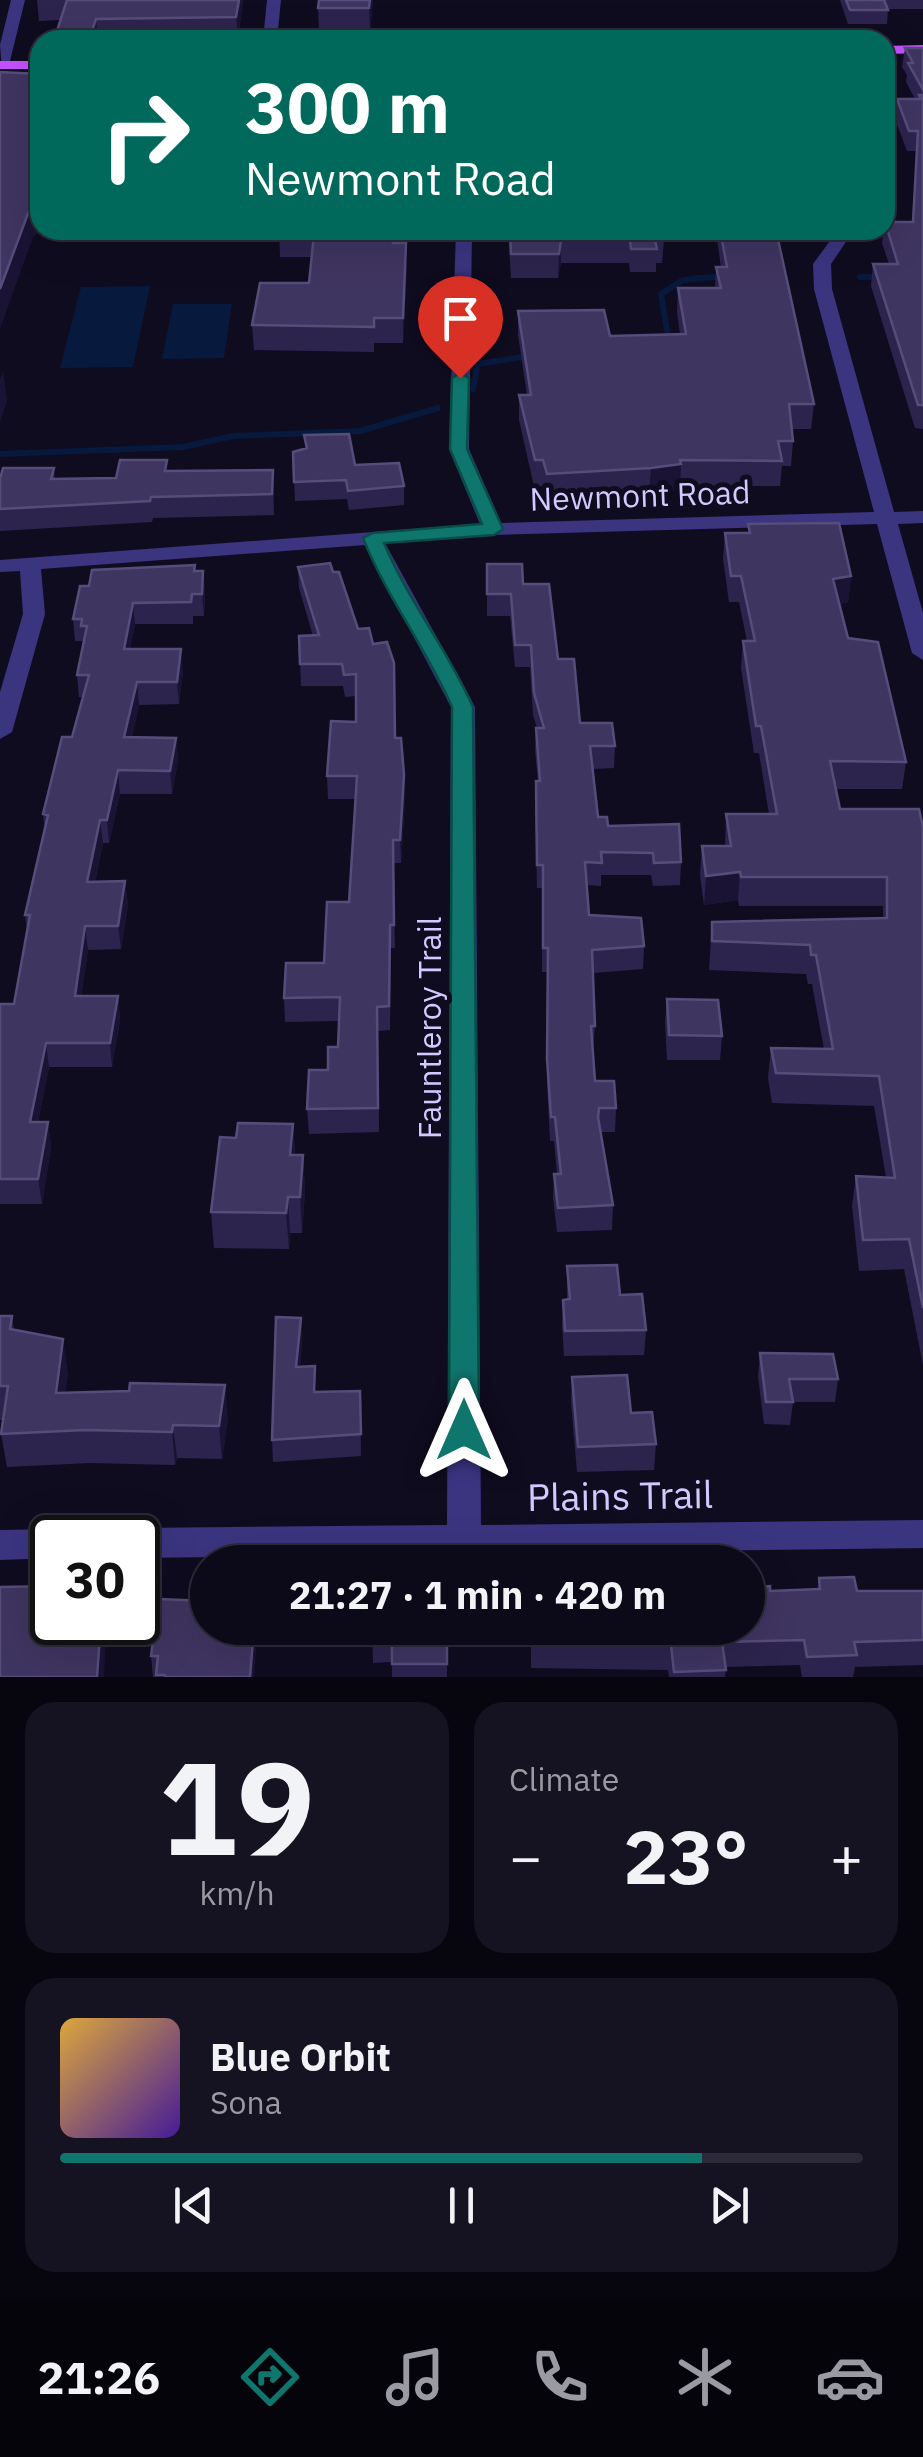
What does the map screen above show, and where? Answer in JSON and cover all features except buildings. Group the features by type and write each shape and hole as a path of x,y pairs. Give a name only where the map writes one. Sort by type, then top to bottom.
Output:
{"main road":[{"path":"895,50 923,49"},
{"path":"1,65 30,65"}],"street":[{"path":"1,65 18,0"},
{"path":"271,30 274,0"},
{"path":"464,240 458,449 494,529"},
{"path":"839,240 822,264 822,289 923,653"},
{"name":"Newmont Road","path":"0,566 494,529 923,517"},
{"name":"Fauntleroy Trail","path":"373,538 383,564 443,662 463,707 464,1540"},
{"path":"0,732 34,614 30,564"},
{"name":"Plains Trail","path":"160,1543 923,1534"},
{"path":"0,1544 30,1544"}],"water":[{"path":"150,286 133,367 60,368 81,287"},
{"path":"173,304 232,304 224,358 162,359"}],"waterway":[{"path":"669,342 661,294 683,280 726,276 693,278"},
{"path":"860,277 882,277"},
{"path":"473,389 478,364 529,356"},
{"path":"0,454 183,447 233,436 360,431 438,408"}],"route":[{"path":"460,378 458,449 494,529 373,538 383,564 443,662 463,707 464,1430"}]}
